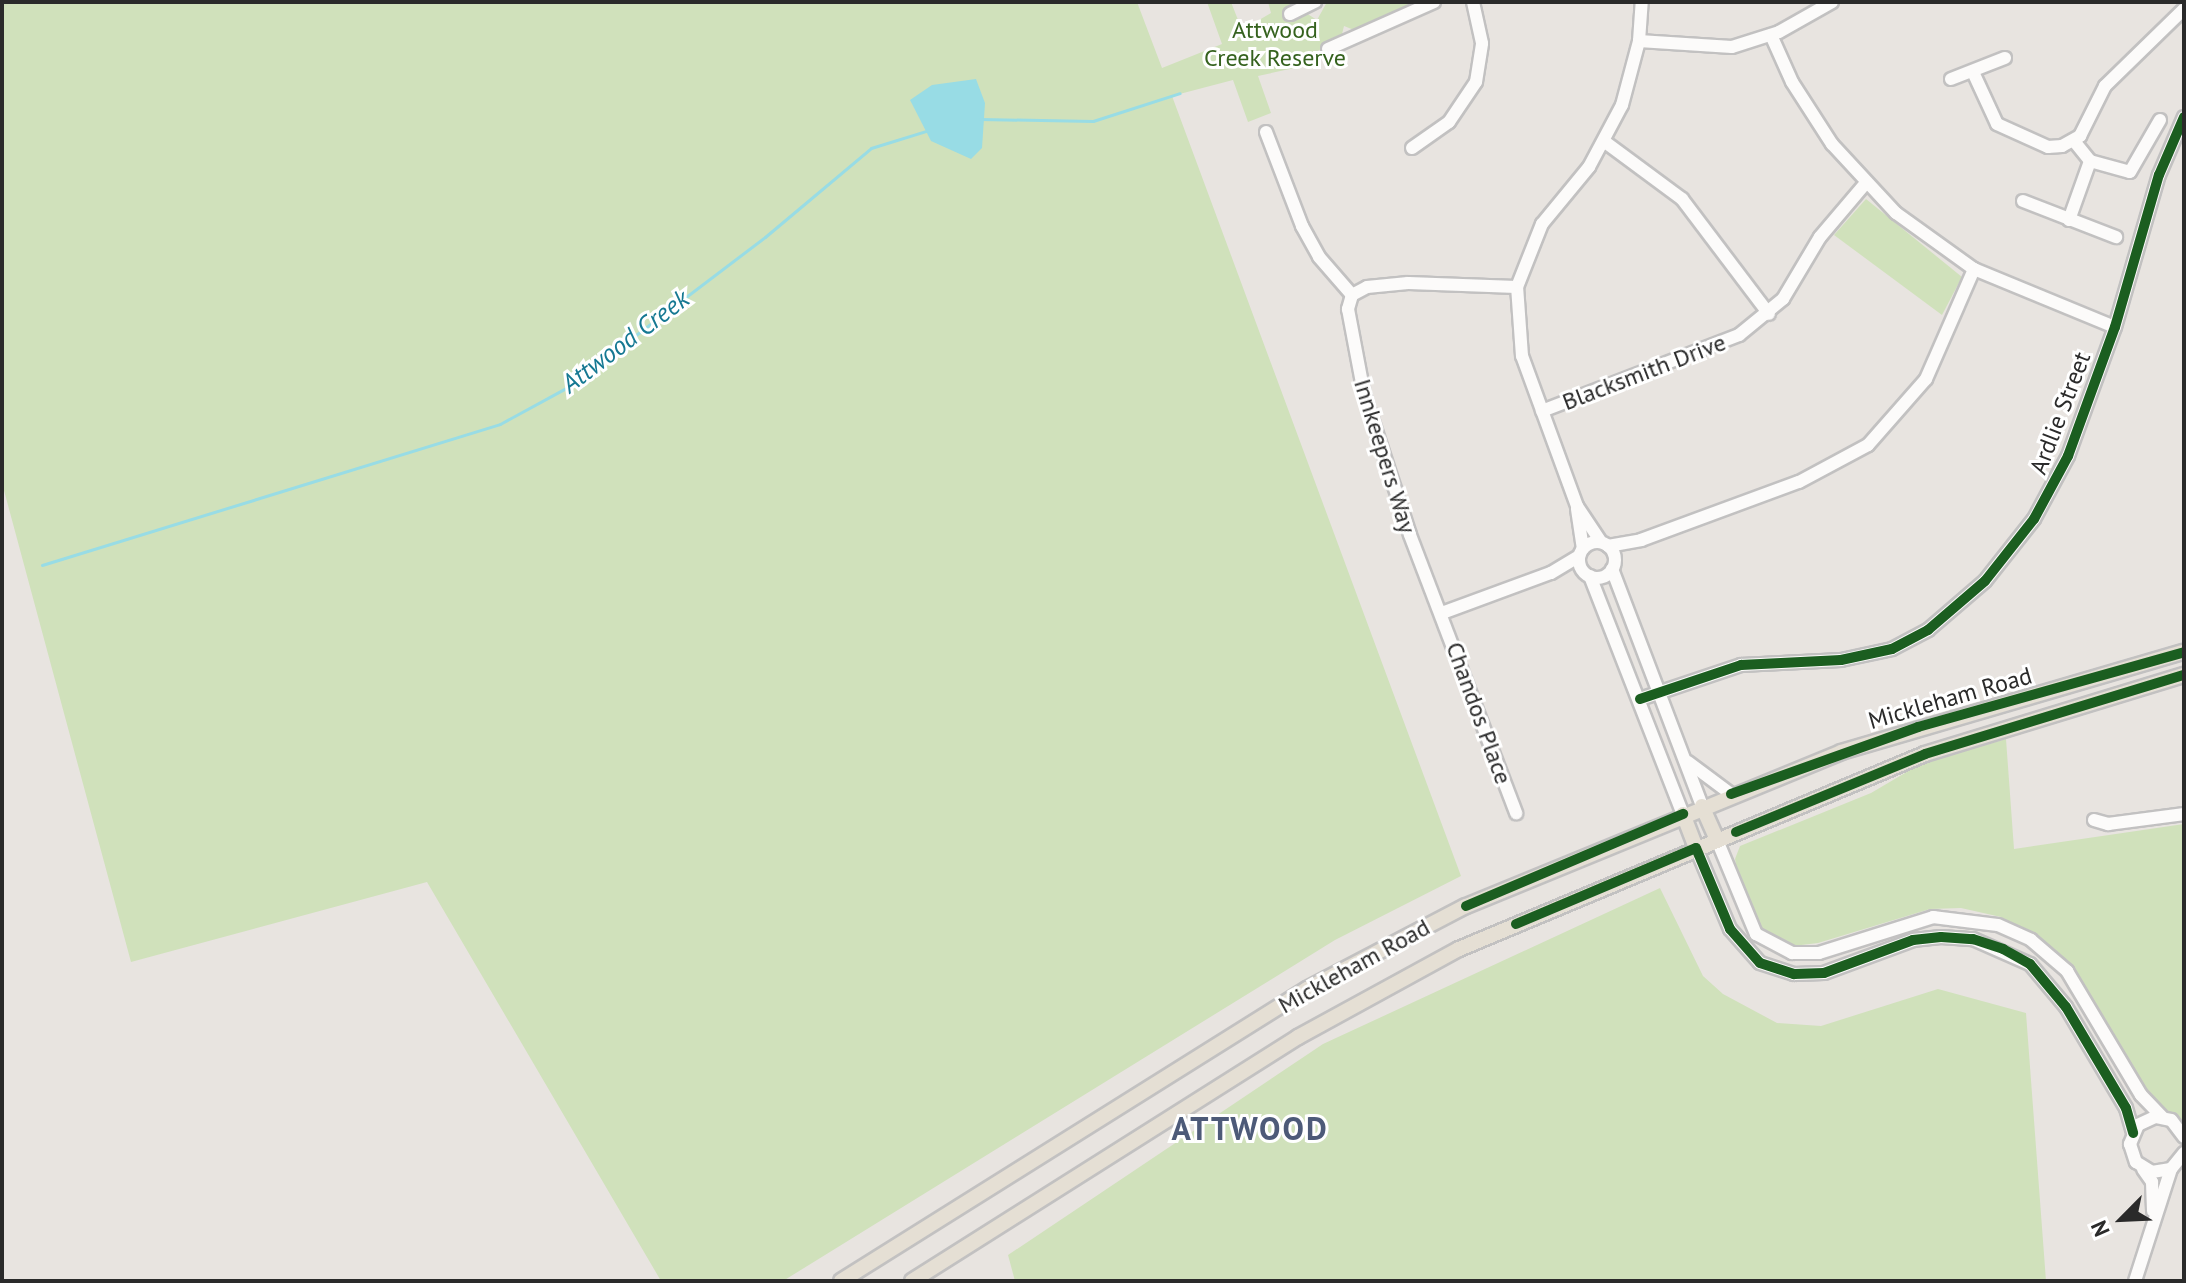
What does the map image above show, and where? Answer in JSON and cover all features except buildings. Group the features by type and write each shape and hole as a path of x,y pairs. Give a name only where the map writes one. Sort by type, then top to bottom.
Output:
{"main road":[{"name":"Mickleham Road","path":"841,1281 1338,972 1466,906 1731,794 1918,727 2184,652"},
{"name":"Mickleham Road","path":"912,1281 1342,1011 1459,949 1925,754 2184,675"},
{"path":"1702,806 1717,840"},
{"path":"1683,814 1696,848"}],"street":[{"path":"1290,14 1315,2"},
{"path":"1328,49 1434,2"},
{"path":"1412,148 1449,122 1476,82 1482,43 1473,2"},
{"path":"1642,2 1639,41 1622,105 1605,142 1542,224 1517,287 1518,338 1577,506 1609,554 1657,693 1702,806"},
{"path":"1639,41 1712,48 1771,35 1832,2"},
{"path":"1973,72 1990,116 2006,131 2048,147 2074,141 2105,86 2184,9"},
{"path":"1771,35 1810,112 1865,184 1918,230 1974,269 2115,327"},
{"path":"1951,79 2005,58"},
{"name":"Ardlie Street","path":"1640,699 1741,665 1874,654 1910,640 1950,614 2017,543 2050,493 2115,327 2159,175 2184,117"},
{"path":"2074,141 2090,161 2133,171 2160,120"},
{"path":"1266,132 1306,234 1352,295 1360,289 1408,283 1517,287"},
{"path":"1605,142 1682,199 1769,314"},
{"path":"2069,220 2090,161"},
{"name":"Blacksmith Drive","path":"1542,411 1708,351 1769,314 1834,217 1865,184"},
{"path":"2023,201 2116,237"},
{"path":"1551,573 1586,573 1609,554 1819,474 1868,445 1926,379 1974,269"},
{"name":"Innkeepers Way","path":"1352,295 1348,309 1364,394 1410,535 1442,613"},
{"path":"1577,506 1586,573 1640,699 1683,814"},
{"path":"1442,613 1551,573 1581,552 1609,554"},
{"name":"Chandos Place","path":"1442,613 1516,813"},
{"path":"1683,756 1731,794"},
{"path":"2094,820 2108,824 2184,814"},
{"path":"1717,840 1745,917 1756,934 1784,950 1819,953 1933,917 1998,925 2031,940 2067,971 2141,1095 2184,1134"},
{"path":"1696,848 1730,929 1760,963 1794,974 1824,973 1913,940 1941,937 1973,939 2030,964 2066,1007 2126,1108 2133,1133 2131,1153 2143,1168 2155,1197 2151,1226"},
{"path":"2133,1133 2146,1119 2162,1117"},
{"path":"2143,1168 2180,1160"},
{"path":"2135,1281 2151,1226 2180,1160"}],"green space":[{"name":"Attwood Creek Reserve","path":"2,2 1137,2 1162,68 1222,44 1207,2 1231,2 1242,30 1271,13 1268,2 1296,2 1295,19 1306,13 1317,20 1327,2 1427,2 1359,32 1344,26 1341,38 1314,53 1317,63 1258,76 1271,113 1248,122 1233,80 1172,96 1461,876 1335,940 783,1281 661,1281 427,882 131,962 2,483"},
{"path":"1866,199 1962,277 1942,315 1834,235"},
{"path":"2006,739 2014,849 2184,824 2184,1125 2143,1091 2089,997 2035,937 2001,917 1961,908 1930,909 1818,943 1793,946 1758,928 1740,886 1735,859 1740,846 1871,793 1922,763"},
{"path":"1660,888 1703,976 1723,994 1777,1023 1821,1026 1938,989 2026,1013 2046,1281 1015,1281 1008,1255 1323,1044"}],"water":[{"path":"976,79 985,103 982,148 971,159 931,141 910,100 932,85"}],"waterway":[{"name":"Attwood Creek","path":"980,119 1093,121 1180,93"},
{"name":"Attwood Creek","path":"42,565 500,424 566,388 765,237 871,148 926,131"}],"cycle path":[{"path":"1640,699 1741,665 1841,660 1892,649 1928,630 1985,581 2034,519 2068,456 2115,327 2159,175 2184,117"},
{"path":"1731,794 1918,727 2184,652"},
{"path":"1736,832 1925,754 2184,675"},
{"path":"1466,906 1683,814"},
{"path":"1516,924 1696,848 1730,929 1760,963 1794,974 1824,973 1913,940 1941,937 1973,939 2003,949 2030,964 2066,1007 2126,1108 2133,1133"}],"district":[{"name":"ATTWOOD","path":"1250,1128"}]}
